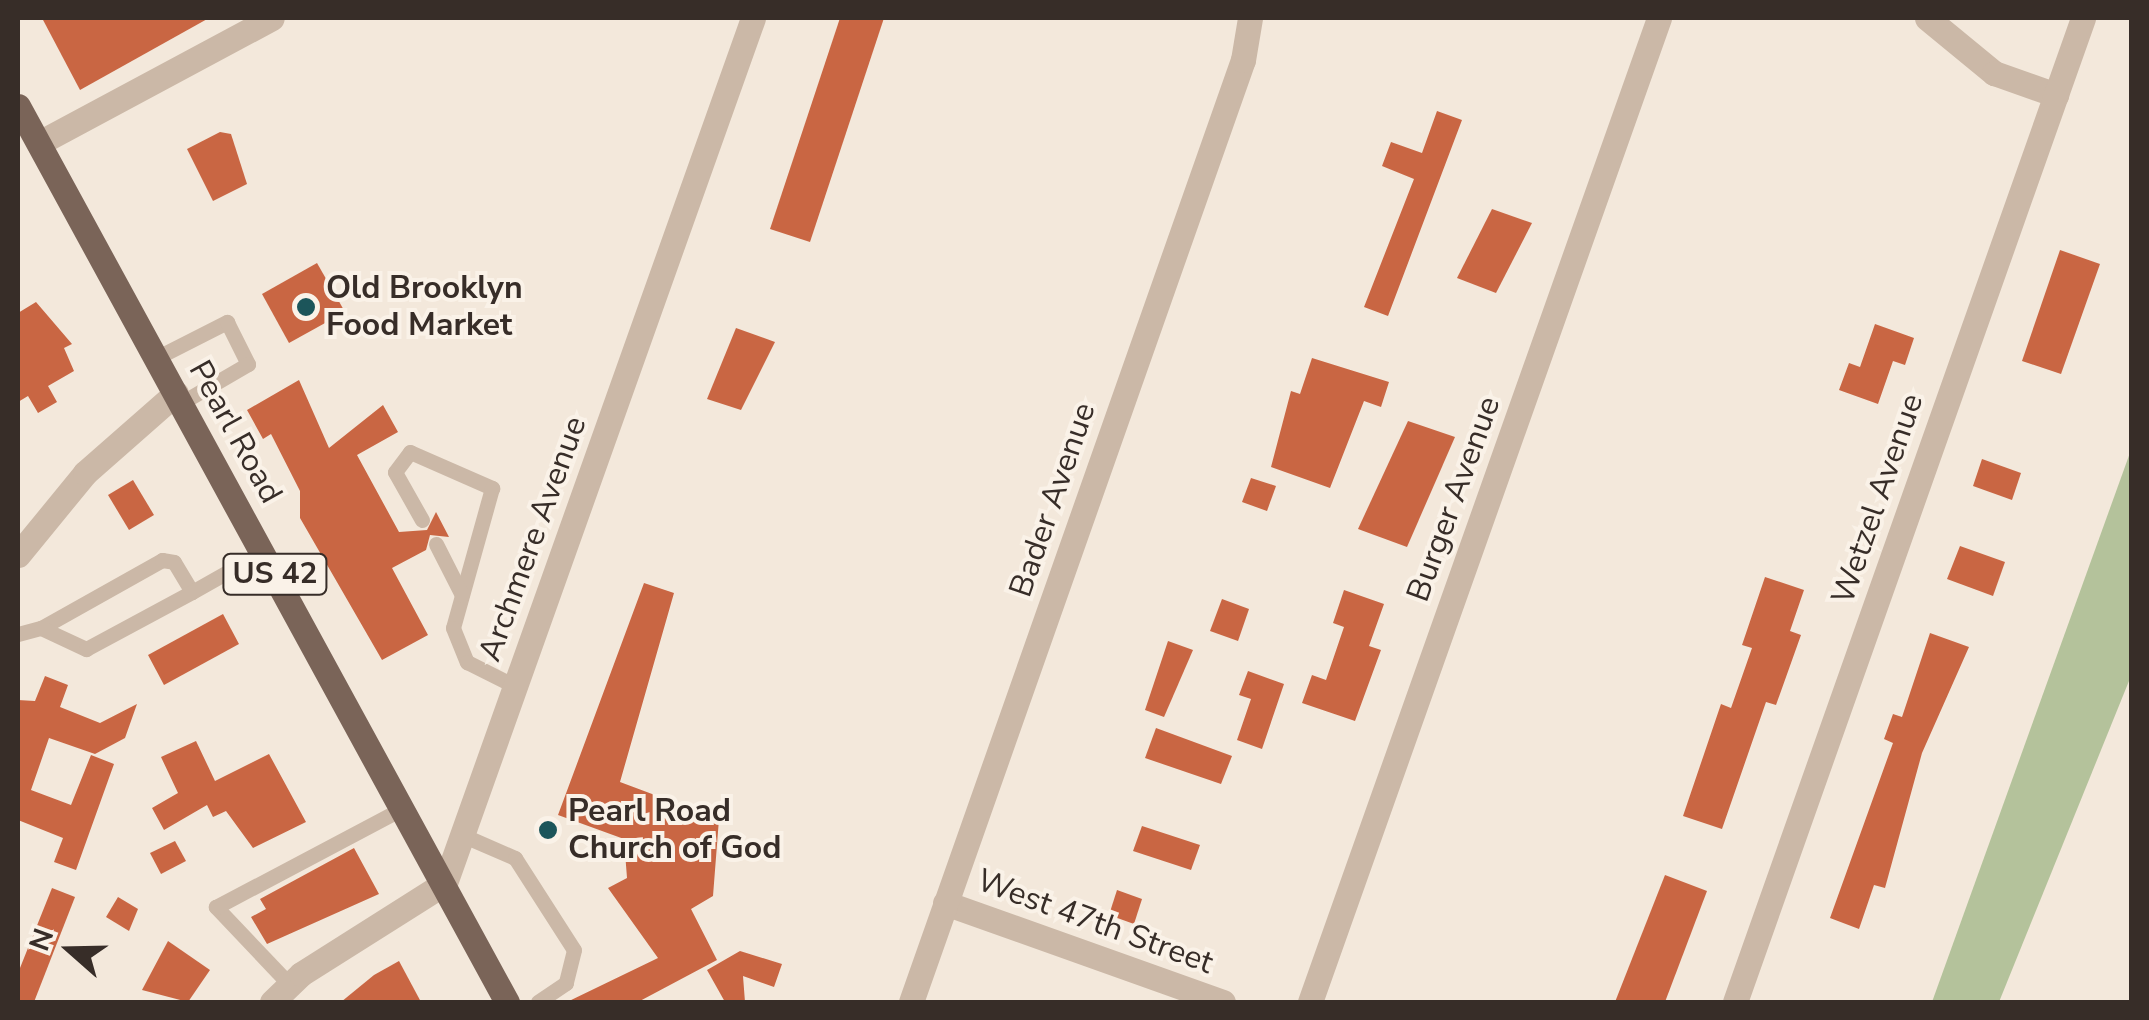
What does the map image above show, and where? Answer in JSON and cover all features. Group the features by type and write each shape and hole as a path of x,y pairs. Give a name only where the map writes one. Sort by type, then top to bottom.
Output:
{"main road":[{"name":"Pearl Road","path":"18,106 507,1002"}],"street":[{"path":"39,143 272,18"},
{"name":"Archmere Avenue","path":"445,883 753,18"},
{"name":"Bader Avenue","path":"910,1002 1244,60 1250,18"},
{"name":"Burger Avenue","path":"1310,1002 1659,18"},
{"path":"1927,18 1994,73 2056,95"},
{"name":"Wetzel Avenue","path":"1734,1002 2083,18"},
{"path":"18,555 85,473 179,398"},
{"path":"281,994 445,883"},
{"name":"West 47th Street","path":"945,903 1223,1002"}],"lane":[{"path":"156,358 227,322 248,364 179,398"},
{"path":"422,520 395,472 403,456 425,454 492,488 462,595 457,647 475,670 515,686"},
{"path":"436,544 462,595"},
{"path":"40,628 76,649 263,552"},
{"path":"18,634 40,628 162,560 174,562 192,592"},
{"path":"281,994 216,907 403,808"},
{"path":"462,835 515,858 574,950 566,983 538,1002"}],"green space":[{"path":"2131,450 2131,676 1999,1002 1932,1002"}],"building":[{"path":"42,18 209,18 80,90"},
{"path":"840,18 884,18 810,242 770,229"},
{"path":"1437,111 1462,120 1388,316 1364,307 1414,179 1382,166 1391,142 1422,153"},
{"path":"220,132 231,134 247,184 213,201 187,149"},
{"path":"1492,209 1532,223 1496,293 1457,278"},
{"path":"2060,250 2100,264 2061,374 2022,361"},
{"name":"Old Brooklyn Food Market","path":"317,263 345,312 289,343 262,294"},
{"path":"36,302 72,344 64,348 74,371 48,386 57,402 38,413 28,396 18,402 18,313"},
{"path":"1875,324 1914,338 1905,365 1893,361 1878,404 1839,390 1849,363 1860,367"},
{"path":"736,328 775,342 741,410 707,399"},
{"path":"1312,358 1389,382 1381,407 1364,401 1330,488 1271,467 1291,391 1300,394"},
{"path":"299,380 329,448 383,405 398,432 357,455 399,532 427,530 436,512 449,537 430,535 426,550 392,568 428,635 382,660 300,518 300,491 271,434 263,439 247,410"},
{"path":"1408,421 1455,437 1407,547 1358,529"},
{"path":"1982,459 2021,473 2012,500 1973,486"},
{"path":"1251,478 1276,486 1267,511 1242,502"},
{"path":"133,480 154,515 129,530 108,495"},
{"path":"1960,546 2005,562 1993,596 1947,579"},
{"path":"1765,577 1804,590 1790,631 1801,635 1776,705 1766,702 1722,829 1683,816 1721,704 1731,708 1752,648 1742,645"},
{"path":"644,583 674,593 620,782 719,819 713,896 691,909 717,960 638,1002 567,1002 658,958 608,888 627,878 624,839 558,815"},
{"path":"1344,590 1384,604 1369,646 1381,650 1355,721 1302,703 1312,675 1326,680 1344,627 1333,623"},
{"path":"1222,599 1249,609 1238,641 1210,631"},
{"path":"223,614 239,644 164,685 148,655"},
{"path":"1930,633 1969,647 1922,753 1885,888 1874,885 1859,929 1830,918 1893,743 1884,739 1893,714 1902,717"},
{"path":"1168,641 1193,650 1164,717 1145,710"},
{"path":"1248,671 1284,684 1262,749 1237,740 1251,699 1239,695"},
{"path":"45,676 68,685 60,707 100,723 137,704 125,738 95,754 49,738 31,790 71,805 91,755 114,764 76,870 54,862 63,838 18,820 18,700 35,701"},
{"path":"1156,728 1232,756 1221,784 1145,758"},
{"path":"196,741 215,781 269,754 306,822 253,848 226,811 213,817 207,805 164,830 152,808 178,793 161,757"},
{"path":"1142,826 1200,845 1191,870 1133,851"},
{"path":"175,841 186,861 161,874 150,853"},
{"path":"354,848 379,894 267,944 251,917 266,909 260,899"},
{"path":"1665,875 1707,891 1665,1002 1615,1002"},
{"path":"52,888 75,897 34,1002 18,1002 18,973"},
{"path":"1117,890 1142,899 1134,924 1109,915"},
{"path":"118,897 138,909 129,931 106,917"},
{"path":"168,941 210,970 188,1002 142,990"},
{"path":"740,951 782,964 774,987 743,976 745,1002 725,1002 707,970"},
{"path":"399,961 421,1002 341,1002 374,975"}],"place":[{"name":"Old Brooklyn Food Market","path":"306,307"},
{"name":"Pearl Road Church of God","path":"548,830"}]}
